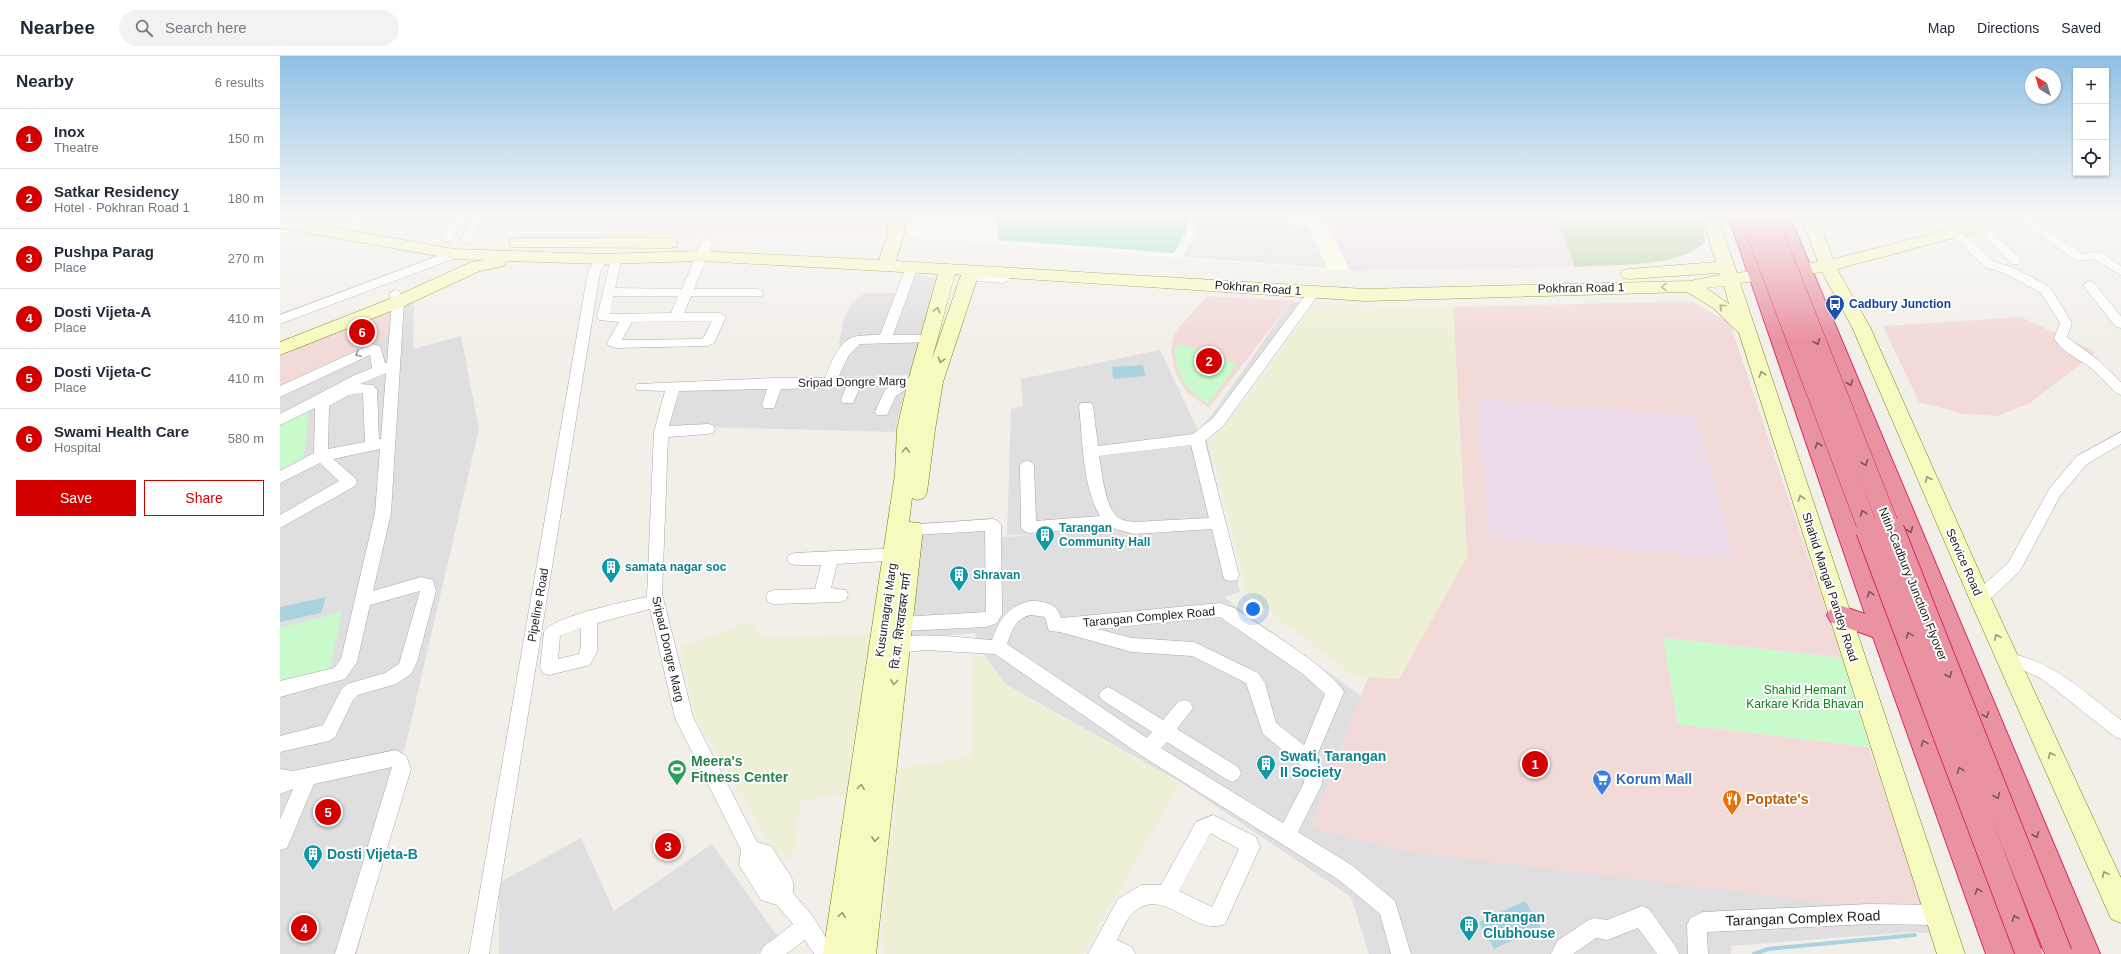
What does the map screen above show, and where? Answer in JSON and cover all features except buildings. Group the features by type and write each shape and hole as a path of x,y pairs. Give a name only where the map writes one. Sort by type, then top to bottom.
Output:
{"highway":[{"path":"1756,257 1761,267 1883,630 2001,954"},
{"name":"Nitin-Cadbury Junction Flyover","path":"1766,257 2029,954"},
{"name":"Nitin-Cadbury Junction Flyover","path":"1783,257 2059,954"},
{"path":"1798,257 2085,954"},
{"path":"1839,615 1883,630"}],"main road":[{"path":"280,349 436,279 450,268 451,257"},
{"path":"280,340 475,268 515,257"},
{"name":"Pokhran Road 1","path":"840,257 1365,287 1690,286 1728,272"},
{"name":"Shahid Mangal Pandey Road","path":"1723,257 1951,954"},
{"path":"1824,259 1833,257"},
{"path":"1824,259 1834,257"},
{"name":"Pokhran Road 1","path":"881,259 912,267 948,269 1004,277 1069,270 1314,292 1365,295 1728,272 1824,259"},
{"name":"Service Road","path":"1824,259 1864,334 1980,598 2121,909"},
{"name":"Kusumagraj Marg","path":"837,954 890,647 909,498 905,474 908,429 920,381 928,339 948,269"},
{"path":"920,381 976,274"},
{"path":"1690,286 1719,304 1749,334"},
{"name":"वि.वा. शिरवाडकर मार्ग","path":"862,954 890,647 901,624 902,554 912,529 909,498"}],"street":[{"path":"280,320 426,257"},
{"name":"Pipeline Road","path":"479,954 594,272 603,257"},
{"path":"604,257 608,292 604,318 719,316 720,319 709,340 703,343 614,343 628,318"},
{"path":"676,317 688,292 701,257"},
{"path":"1982,257 1989,264 2010,271 2046,290 2066,322 2060,338 2066,345 2093,363 2121,390"},
{"path":"2013,257 2016,261"},
{"path":"2099,257 2121,272"},
{"path":"885,340 912,267"},
{"path":"2089,285 2121,324"},
{"path":"608,292 758,293"},
{"path":"1093,452 1197,439 1218,422 1314,292"},
{"path":"280,689 339,674 346,668 349,662 383,513 388,443 386,367 396,298"},
{"path":"830,382 848,345 858,340 928,339"},
{"path":"280,392 373,348 386,367"},
{"path":"280,420 386,367"},
{"path":"882,412 890,393 920,381"},
{"name":"Sripad Dongre Marg","path":"642,387 920,381"},
{"path":"848,400 855,382"},
{"path":"769,405 776,383"},
{"name":"Sripad Dongre Marg","path":"673,386 661,432 654,594 684,718 752,849 764,853 783,882 783,897 807,924"},
{"path":"280,522 350,482 321,456 322,404 339,394 368,388 370,390 372,446"},
{"path":"1086,406 1099,496 1107,515 1112,521 1122,526 1134,528 1217,523"},
{"path":"661,432 708,429"},
{"path":"1980,598 2014,567 2055,492 2082,460 2121,437"},
{"path":"1197,439 1231,575"},
{"path":"280,478 321,456 388,443"},
{"path":"1027,466 1029,527 1112,521"},
{"path":"901,624 986,620 991,618 994,614 993,525 912,529"},
{"path":"794,560 902,554"},
{"path":"822,595 830,558"},
{"path":"280,744 324,734 330,731 347,694 353,689 398,676 407,665 428,591 427,586 421,584 363,600"},
{"path":"774,597 840,595"},
{"path":"589,619 656,601"},
{"path":"998,647 1012,617 1029,608 1048,609 1052,613 1056,626"},
{"name":"Tarangan Complex Road","path":"1220,610 1228,613 1309,669 1335,690 1335,694 1307,758 1269,728 1256,682 1252,678 1194,648 1132,644 1056,626 1220,610"},
{"path":"890,647 925,643 998,647 1148,750 1346,873 1383,902 1392,915 1402,954"},
{"path":"2008,660 2028,664 2048,674 2121,731"},
{"path":"1108,695 1232,773"},
{"path":"1148,750 1184,708"},
{"path":"280,841 290,780 396,758 400,762 402,768 345,954"},
{"path":"1286,836 1313,784 1314,775 1307,758"},
{"path":"1111,951 1126,906 1141,895 1166,895 1209,917 1218,917 1250,847 1249,844 1213,824 1203,828 1166,895"},
{"name":"Tarangan Complex Road","path":"1698,954 1697,925 1703,922 1869,914 1938,915"},
{"path":"1561,954 1564,948 1594,928 1607,930 1642,916 1669,954"},
{"path":"770,954 807,924 826,954"}],"shaded area":[{"path":"1167,257 1343,257 1350,271"},
{"path":"1182,257 1322,257 1327,268"},
{"path":"1343,257 1681,257 1661,261 1575,267 1350,271"},
{"path":"908,275 920,275 941,280 912,375 827,377 842,351 839,343 844,317 852,303 865,293 896,293"},
{"path":"1207,296 1292,301 1209,408 1186,392 1175,371 1171,351 1174,333"},
{"path":"414,300 413,349 461,336 479,429 357,954 280,954 280,386 353,351 387,337 389,310"},
{"path":"1292,301 1309,304 1207,439 1240,592 1224,597 1361,696 1311,828 1926,915 1931,933 1910,932 1731,946 1731,954 1369,954 1351,897 1180,782 1005,684 986,657 975,633 908,639 920,534 993,526 993,538 1042,534 1007,535 1011,409 1023,406 1021,379 1160,350 1198,430 1213,413"},
{"path":"1691,301 1730,323 1842,658 1663,638 1678,724 1869,747 1926,915 1402,851 1311,828 1368,677 1467,557 1453,307"},
{"path":"1312,305 1453,307 1467,557 1399,679 1353,676 1247,593 1210,443 1257,386"},
{"path":"389,310 387,337 353,351 280,386 280,356"},
{"path":"2021,317 2096,352 2030,403 1997,416 1964,414 1919,402 1883,326"},
{"path":"906,385 895,432 666,426 681,391 690,386"},
{"path":"1477,399 1695,415 1735,559 1489,538"},
{"path":"750,622 762,638 870,634 845,794 802,800 791,861 776,853 695,716 681,647"},
{"path":"973,655 986,657 1005,684 1036,703 1180,782 1083,954 885,954 882,931 900,768 972,757"},
{"path":"581,838 614,911 712,844 778,937 757,954 499,954 499,883"}],"green space":[{"path":"1571,257 1678,257 1644,264 1575,267"},
{"path":"1180,344 1237,364 1208,404 1193,393 1180,376 1174,350"},
{"path":"309,408 304,458 280,471 280,424"},
{"path":"342,612 329,671 280,684 280,628"},
{"name":"Shahid Hemant Karkare Krida Bhavan","path":"1663,638 1842,658 1869,747 1678,724"}],"water":[{"path":"1143,365 1145,376 1113,379 1112,367"},
{"path":"326,597 321,613 280,622 280,607"},
{"path":"1525,901 1541,927 1494,949 1479,922"}],"waterway":[{"path":"1754,954 1768,949 1915,935"}],"place":[{"name":"Cadbury Junction","path":"1835,321"},
{"name":"Swami Health Care","path":"362,332"},
{"name":"Satkar Residency","path":"1209,361"},
{"name":"Tarangan Community Hall","path":"1045,552"},
{"name":"samata nagar soc","path":"611,584"},
{"name":"Shravan","path":"959,592"},
{"name":"Inox","path":"1535,764"},
{"name":"Swati, Tarangan II Society","path":"1266,781"},
{"name":"Meera's Fitness Center","path":"677,786"},
{"name":"Korum Mall","path":"1602,796"},
{"name":"Dosti Vijeta-C","path":"328,812"},
{"name":"Poptate's","path":"1732,816"},
{"name":"Pushpa Parag","path":"668,846"},
{"name":"Dosti Vijeta-B","path":"313,871"},
{"name":"Dosti Vijeta-A","path":"304,928"},
{"name":"Tarangan Clubhouse","path":"1469,942"}]}
